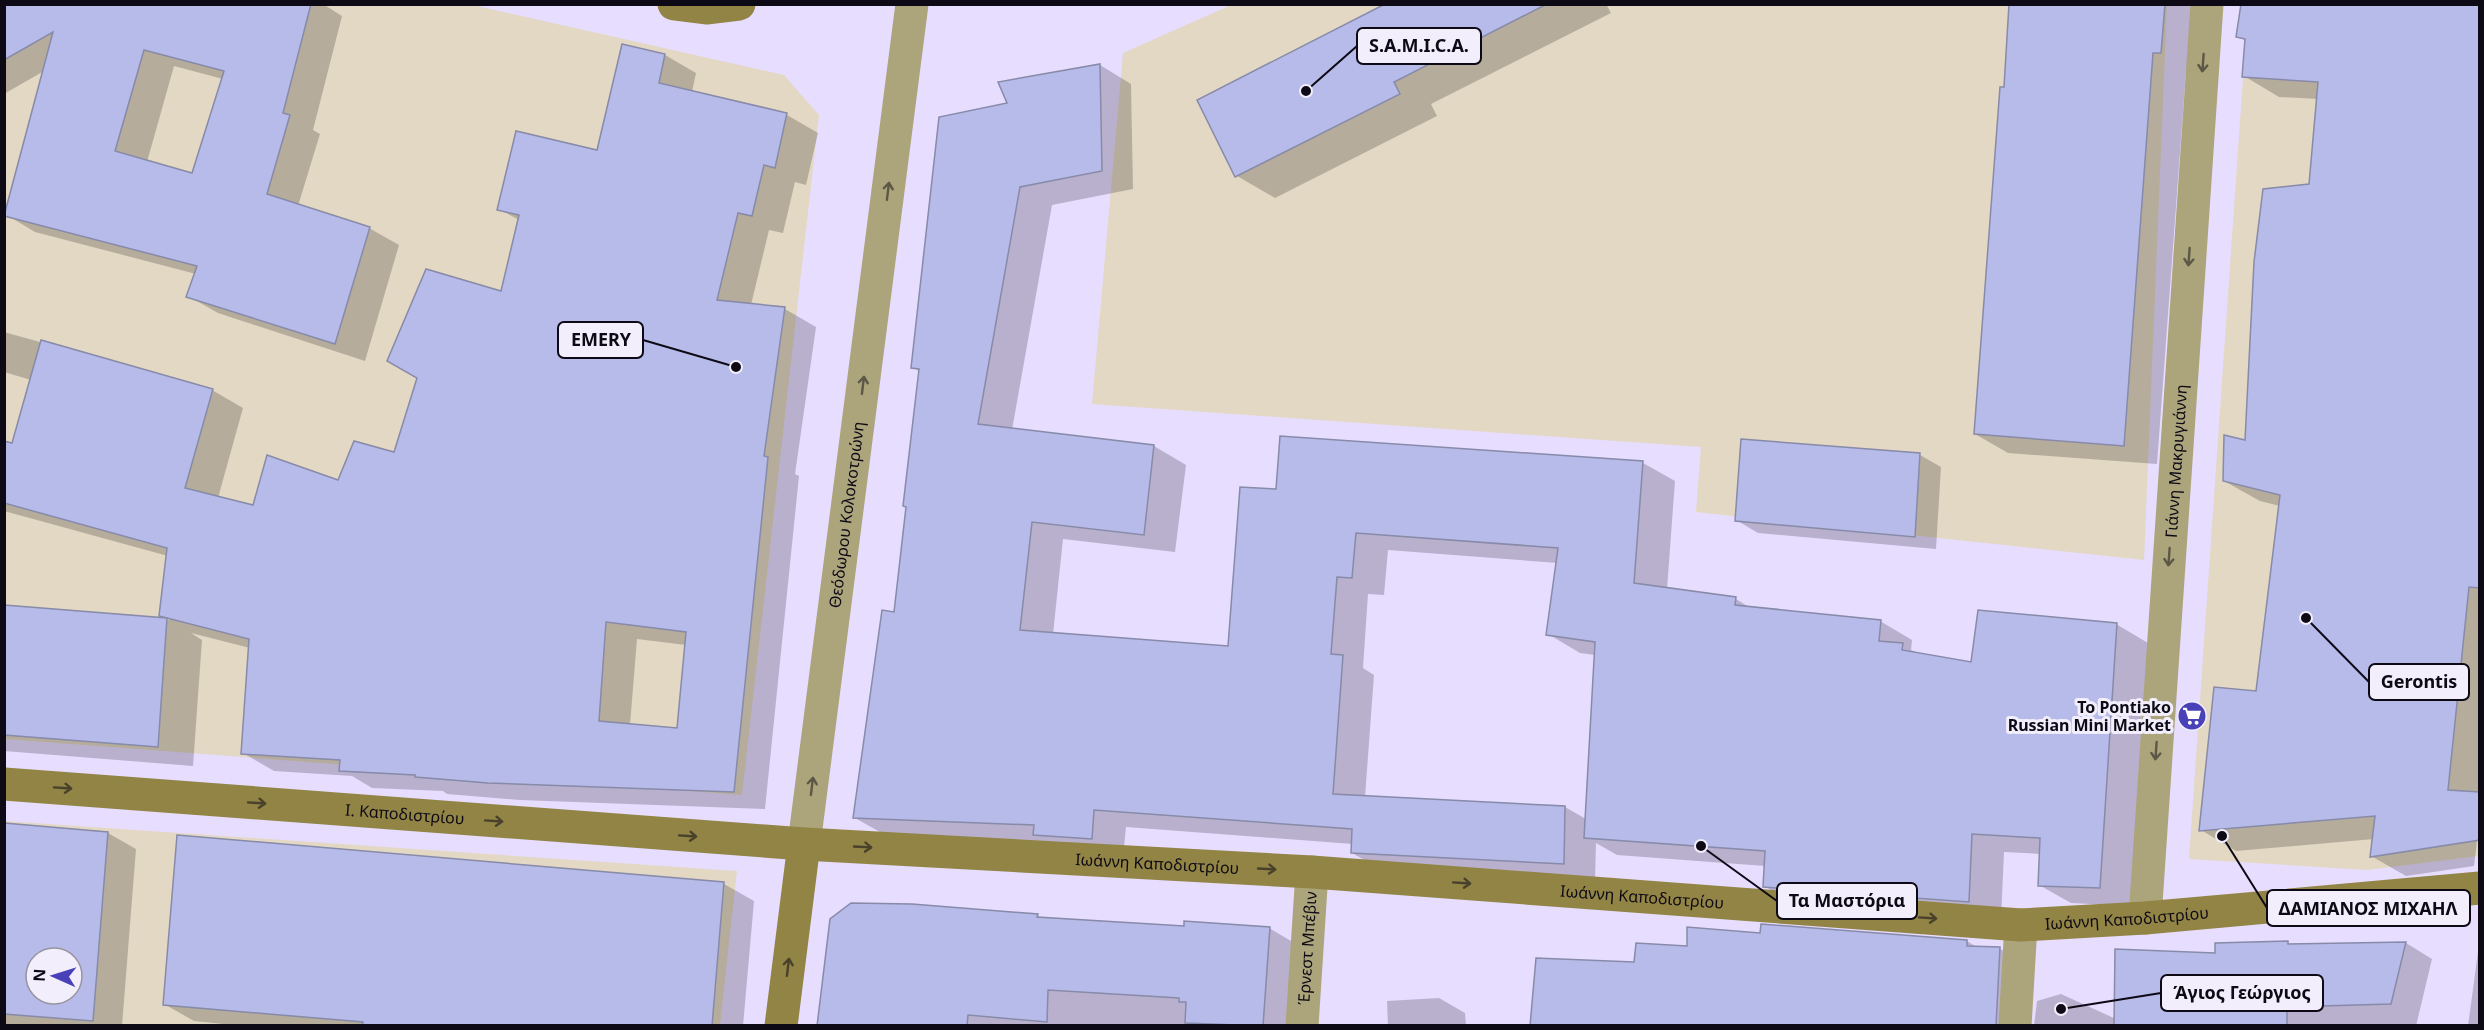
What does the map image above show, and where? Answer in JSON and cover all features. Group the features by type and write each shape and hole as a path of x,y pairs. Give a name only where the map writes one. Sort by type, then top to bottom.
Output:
{"street":[{"path":"674,4 706,8 739,4"},
{"name":"Θεόδωρου Κολοκοτρώνη","path":"781,1026 912,4"},
{"name":"Γιάννη Μακρυγιάννη","path":"2145,918 2207,4"},
{"name":"Ι. Καποδιστρίου","path":"4,784 804,844"},
{"name":"Ιωάννη Καποδιστρίου","path":"804,844 1312,872 2021,925 2145,918 2480,888"},
{"name":"Έρνεστ Μπέβιν","path":"1302,1026 1312,872"},
{"path":"2015,1026 2021,925"}],"shaded area":[{"path":"4,5 472,5 784,75 819,115 742,795 5,739"},
{"path":"1231,5 2167,5 2144,560 1696,512 1701,447 1092,404 1123,53"},
{"path":"2248,5 2479,5 2479,856 2367,870 2189,859"},
{"path":"4,821 737,871 720,1025 5,1025"}],"building":[{"path":"4,4 311,4 283,113 290,115 267,194 370,227 335,344 186,297 197,266 4,216 53,32 4,60","holes":["144,50 224,71 192,173 115,151"]},
{"path":"1385,4 1547,4 1394,82 1400,94 1235,177 1197,100"},
{"path":"2009,4 2165,4 2161,53 2153,53 2124,446 1974,434 2000,87 2004,87"},
{"path":"2241,4 2480,4 2480,588 2469,587 2448,790 2480,792 2480,840 2370,857 2375,816 2199,831 2214,687 2256,691 2280,495 2223,481 2224,435 2245,440 2254,262 2263,189 2309,184 2318,82 2242,77 2245,39 2236,37"},
{"path":"622,44 665,54 659,83 787,113 775,168 764,165 752,216 738,213 717,300 785,307 764,456 768,457 734,792 488,783 415,777 415,775 339,771 340,760 241,754 249,639 159,616 167,548 4,503 4,441 12,443 41,340 213,389 185,488 253,505 267,455 338,480 354,441 394,452 417,378 387,361 426,269 501,291 519,215 497,210 516,131 597,150","holes":["606,622 686,632 677,728 599,721"]},
{"path":"1100,64 1102,171 1020,187 978,424 1154,445 1144,535 1032,522 1020,630 1228,646 1240,487 1276,489 1280,436 1643,461 1634,583 1736,597 1735,605 1881,620 1879,641 1903,643 1902,650 1971,662 1978,610 2117,623 2100,888 2038,886 2040,838 1972,834 1969,902 1763,887 1765,851 1584,838 1595,642 1546,635 1558,548 1356,533 1352,578 1337,577 1331,654 1343,655 1333,794 1565,806 1564,864 1351,853 1352,829 1094,810 1092,839 1033,835 1034,825 853,818 882,610 894,612 906,507 903,506 919,369 911,368 939,117 1007,103 998,82"},
{"path":"1741,439 1920,453 1915,537 1735,521"},
{"path":"4,605 167,618 158,747 4,735"},
{"path":"4,823 108,832 93,1021 4,1014"},
{"path":"177,835 724,882 712,1026 362,1026 363,1022 163,1005"},
{"path":"851,903 912,904 1038,914 1037,917 1184,926 1184,921 1270,927 1263,1026 1185,1023 1186,1002 1179,1002 1179,998 1048,990 1047,1022 968,1015 967,1026 817,1026 830,919"},
{"path":"1761,924 1967,940 1967,946 2000,947 1996,1026 1530,1026 1536,958 1634,962 1636,943 1687,946 1687,927 1760,933"},
{"path":"2288,941 2288,944 2406,942 2391,1004 2287,1007 2287,1026 2114,1026 2115,949 2215,953 2215,943"}],"place":[{"name":"S.A.M.I.C.A.","path":"1306,91"},
{"name":"EMERY","path":"736,367"},
{"name":"Gerontis","path":"2306,618"},
{"name":"To Pontiako Russian Mini Market","path":"2192,716"},
{"name":"ΔΑΜΙΑΝΟΣ ΜΙΧΑΗΛ","path":"2222,836"},
{"name":"Τα Μαστόρια","path":"1701,846"},
{"name":"Άγιος Γεώργιος","path":"2061,1009"}]}
